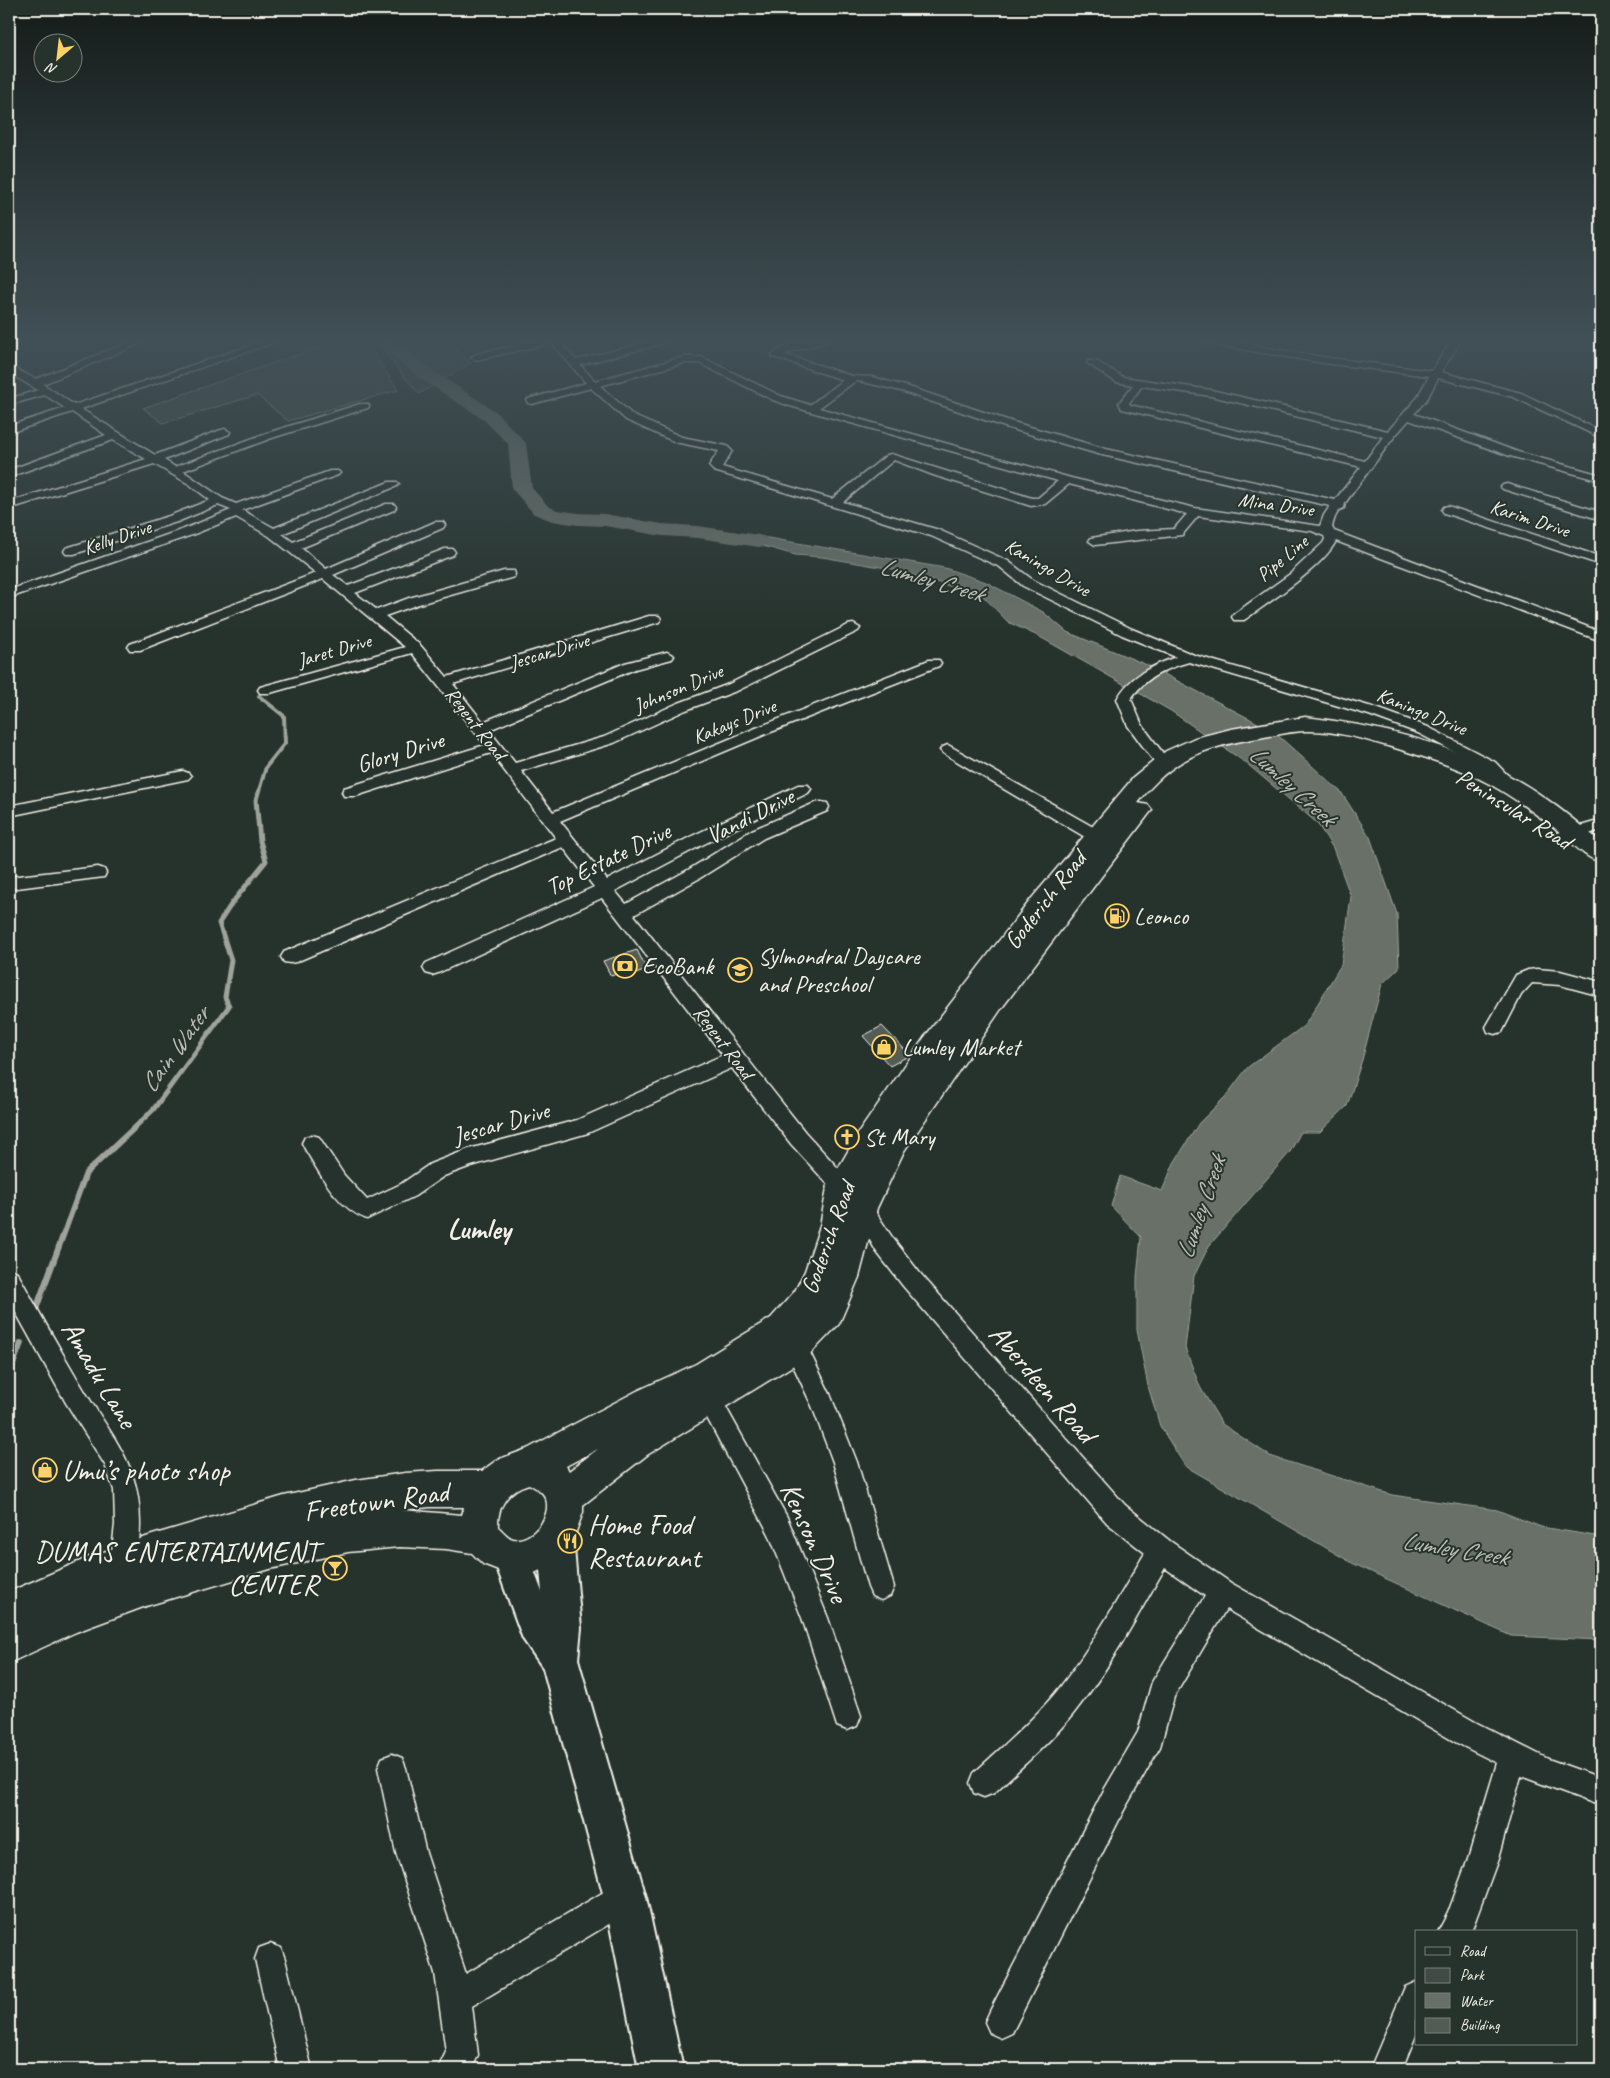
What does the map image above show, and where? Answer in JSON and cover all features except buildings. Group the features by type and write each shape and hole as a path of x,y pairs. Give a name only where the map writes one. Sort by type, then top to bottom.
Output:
{"main road":[{"name":"Peninsular Road","path":"1174,761 1239,743 1305,728 1408,753 1444,765 1502,789 1569,835 1601,854"},
{"name":"Goderich Road","path":"565,1496 635,1443 795,1346 826,1313 843,1277 852,1198 868,1141 934,1046 1007,947 1096,836 1118,813 1141,783 1174,761"},
{"name":"Goderich Road","path":"531,1466 649,1403 708,1375 783,1329 806,1302 820,1275 836,1226 852,1198 893,1143 960,1046 1061,911 1092,874 1174,761"},
{"name":"Peninsular Road","path":"1569,835 1601,868"},
{"path":"531,1466 540,1468 557,1482 565,1496 563,1522 555,1538 542,1549 527,1556 511,1557 496,1551 481,1536 482,1507 490,1489 502,1476 516,1468 531,1466"},
{"name":"Freetown Road","path":"9,1644 123,1578 264,1519 342,1501 430,1489 490,1489"},
{"name":"Freetown Road","path":"9,1612 44,1594 282,1547 346,1532 388,1528 427,1528 481,1536"},
{"path":"555,1538 563,1628 560,1659"},
{"path":"511,1557 536,1626 560,1659 625,1897 661,2069"}],"street":[{"path":"9,474 114,436"},
{"name":"Regent Road","path":"114,436 193,482 218,501 273,533 376,615 414,648 481,728 798,1138 852,1198"},
{"path":"9,506 154,460 215,436"},
{"path":"174,471 268,436"},
{"name":"Kaningo Drive","path":"670,436 679,440 723,448 726,451 715,466 718,469 935,533 1004,564 1028,583 1041,590 1127,632 1189,658 1374,712 1423,730 1490,765 1502,789"},
{"name":"Mina Drive","path":"908,436 1066,480 1195,512 1307,527 1328,533 1601,636"},
{"path":"1048,436 1124,456 1340,505"},
{"path":"1250,436 1368,465"},
{"name":"Pipe Line","path":"1238,617 1295,577 1328,545 1331,539 1326,527 1328,521 1389,436"},
{"path":"1464,436 1514,454 1601,478"},
{"path":"833,504 891,457 896,457 937,473 1031,502 1041,501 1066,480"},
{"name":"Kelly Drive","path":"9,594 188,532 236,510 334,473"},
{"path":"273,533 393,484"},
{"path":"1507,487 1601,516"},
{"path":"70,550 173,519 218,501"},
{"path":"292,547 390,507"},
{"name":"Karim Drive","path":"1448,510 1601,561"},
{"path":"1095,542 1137,535 1178,532 1195,512"},
{"path":"134,648 324,574 439,525"},
{"path":"346,592 449,552"},
{"path":"376,615 439,594 509,574"},
{"name":"Jescar Drive","path":"444,682 654,619"},
{"name":"Johnson Drive","path":"512,769 609,740 681,707 734,687 853,628"},
{"name":"Jaret Drive","path":"265,690 414,648"},
{"path":"481,728 630,666 667,656"},
{"path":"1174,761 1135,726 1124,699 1128,688 1159,668 1189,658"},
{"name":"Kakays Drive","path":"551,819 734,742 934,663"},
{"name":"Glory Drive","path":"350,792 494,747"},
{"path":"948,750 1096,836"},
{"path":"9,811 183,776"},
{"name":"Top Estate Drive","path":"432,968 604,889 803,789"},
{"name":"Vandi Drive","path":"623,913 694,874 758,834 821,807"},
{"path":"1569,835 1601,825"},
{"path":"290,957 566,840"},
{"path":"9,883 98,873"},
{"path":"1495,1027 1523,979 1531,975 1546,975 1601,989"},
{"name":"Jescar Drive","path":"312,1143 353,1202 362,1209 367,1210 408,1190 437,1170 469,1158 581,1127 735,1058"},
{"name":"Aberdeen Road","path":"852,1198 911,1279 1116,1514 1161,1550 1222,1592"},
{"name":"Amadu Lane","path":"9,1279 74,1395 114,1458 126,1490 128,1524 123,1578"},
{"path":"795,1346 822,1402 845,1462 881,1587"},
{"name":"Kenson Drive","path":"709,1399 778,1526 815,1618 847,1716"},
{"path":"984,1783 1070,1697 1091,1667 1161,1550"},
{"path":"1001,2022 1110,1808 1150,1737 1162,1692 1222,1592 1467,1733 1542,1771 1601,1792"},
{"path":"1455,1930 1460,1922 1483,1859 1513,1756"},
{"path":"392,1768 411,1853 450,1973 462,2055 454,2069"},
{"path":"455,1998 625,1897"},
{"path":"270,1959 296,2069"},
{"path":"1386,2069 1415,2000"}],"water":[{"path":"721,530 945,568 986,582 1043,612 1067,632 1147,665 1273,731 1341,792 1370,837 1397,914 1399,968 1382,984 1362,1060 1347,1106 1320,1132 1301,1132 1290,1152 1209,1246 1194,1276 1185,1348 1200,1387 1222,1424 1270,1456 1392,1495 1497,1510 1541,1527 1601,1537 1601,1640 1511,1636 1354,1564 1185,1466 1160,1426 1148,1386 1137,1330 1137,1277 1141,1237 1111,1206 1120,1176 1162,1191 1174,1163 1199,1123 1226,1096 1248,1067 1305,1025 1341,965 1351,897 1333,848 1317,823 1246,763 1171,711 1040,637 1008,622 983,596 892,569 822,557 795,555 756,544 715,538"}],"waterway":[{"name":"Lumley Creek","path":"510,436 517,443 522,489 541,510 552,515 578,519 605,520 662,530 698,532 759,541"},
{"name":"Cain Water","path":"256,801 266,767 285,743 284,716 259,696"},
{"name":"Cain Water","path":"132,1130 153,1110 229,1006 225,997 231,960 219,923 232,903 266,861 260,841 256,801"},
{"name":"Cain Water","path":"36,1309 86,1173 133,1129"},
{"name":"Cain Water","path":"9,1375 21,1343"}],"place":[{"name":"Leonco","path":"1117,916"},
{"name":"EcoBank","path":"625,966"},
{"name":"Sylmondral Daycare and Preschool","path":"740,970"},
{"name":"Lumley Market","path":"884,1047"},
{"name":"St Mary","path":"847,1137"},
{"name":"Umu’s photo shop","path":"45,1470"},
{"name":"Home Food Restaurant","path":"570,1541"},
{"name":"DUMAS ENTERTAINMENT CENTER","path":"335,1568"}],"district":[{"name":"Lumley","path":"479,1228"}]}
